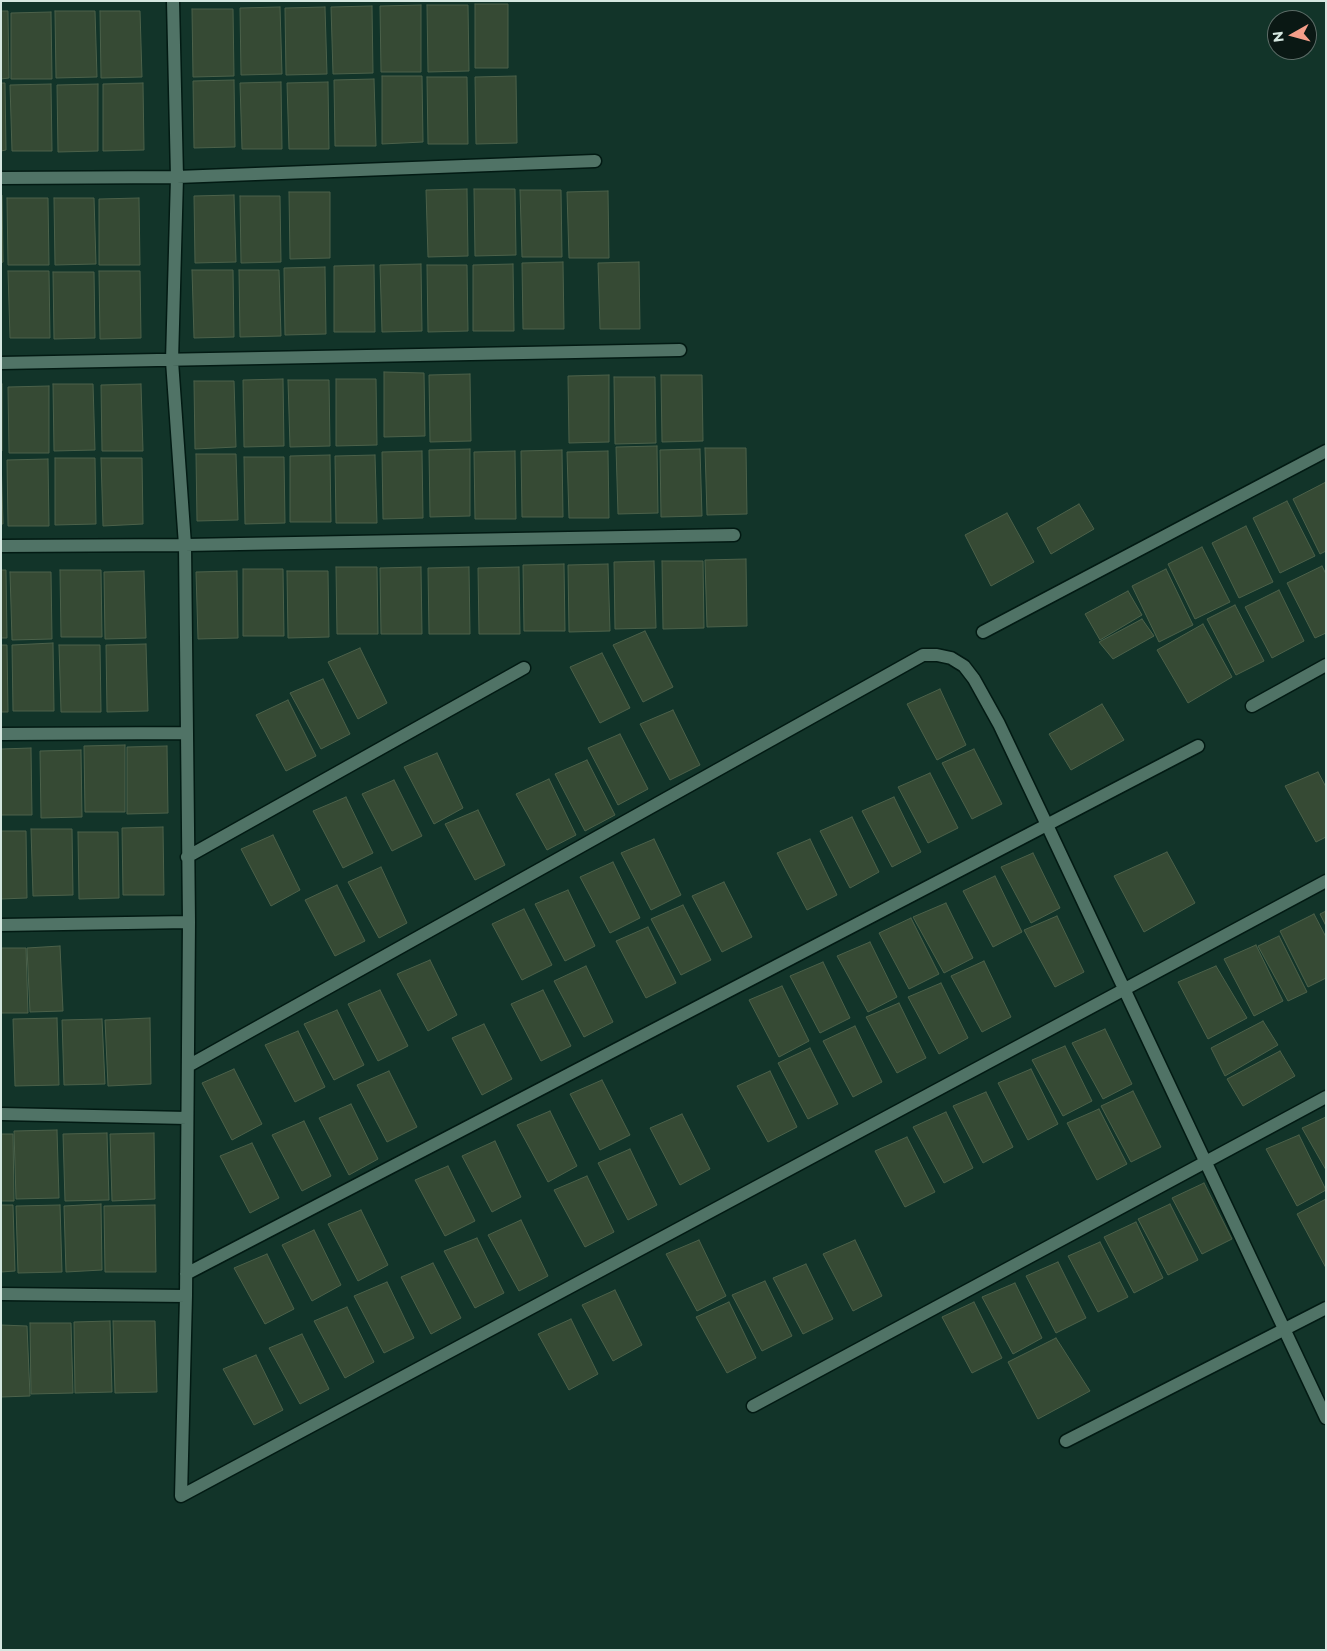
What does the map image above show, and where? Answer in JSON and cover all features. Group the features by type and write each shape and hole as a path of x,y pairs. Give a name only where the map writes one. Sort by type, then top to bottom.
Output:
{"street":[{"path":"173,1 177,177 172,360 186,545 188,1066 186,1296 181,1496 1326,881"},
{"path":"1,178 177,177 596,161"},
{"path":"1,363 680,350"},
{"path":"983,632 1326,451"},
{"path":"1,546 186,545 734,535"},
{"path":"188,1066 923,655 951,658 964,666 974,678 999,724 1326,1418"},
{"path":"1252,706 1326,665"},
{"path":"187,857 524,668"},
{"path":"1,734 187,733"},
{"path":"186,1274 1198,746"},
{"path":"1,925 188,922"},
{"path":"753,1406 1326,1097"},
{"path":"1,1114 187,1118"},
{"path":"1,1294 186,1296"},
{"path":"1066,1441 1326,1308"}],"building":[{"path":"475,4 508,4 508,68 475,68"},
{"path":"421,5 421,72 381,72 380,6"},
{"path":"427,5 468,5 469,71 428,72"},
{"path":"372,6 373,73 333,74 331,7"},
{"path":"280,7 282,74 241,75 240,8"},
{"path":"325,7 327,74 286,75 285,8"},
{"path":"192,9 233,9 234,76 193,77"},
{"path":"1,11 8,11 9,78 1,79"},
{"path":"55,11 95,11 97,77 56,78"},
{"path":"100,11 140,11 142,77 101,78"},
{"path":"51,12 52,79 11,79 11,13"},
{"path":"382,76 422,76 423,142 382,144"},
{"path":"516,76 517,143 476,144 475,77"},
{"path":"427,77 467,77 468,144 428,144"},
{"path":"374,79 376,146 335,146 334,80"},
{"path":"234,80 235,147 194,148 193,81"},
{"path":"281,82 282,149 242,149 240,83"},
{"path":"328,82 329,149 289,149 287,83"},
{"path":"1,83 5,83 6,150 1,151"},
{"path":"143,83 144,150 103,151 103,84"},
{"path":"51,84 52,151 12,151 10,85"},
{"path":"98,84 98,151 58,152 57,85"},
{"path":"467,189 468,256 428,257 426,190"},
{"path":"474,189 515,189 516,255 475,256"},
{"path":"520,190 561,190 562,257 522,257"},
{"path":"608,191 609,258 569,258 567,192"},
{"path":"289,192 330,192 330,258 290,259"},
{"path":"1,195 3,262 1,263"},
{"path":"234,195 236,262 195,263 194,196"},
{"path":"240,196 280,196 281,262 241,263"},
{"path":"7,198 48,198 49,265 8,265"},
{"path":"54,198 94,198 96,264 55,265"},
{"path":"139,198 140,265 99,265 99,199"},
{"path":"563,262 564,329 523,329 522,263"},
{"path":"639,262 640,329 600,329 598,263"},
{"path":"421,264 422,331 382,332 380,265"},
{"path":"513,264 514,331 473,331 473,265"},
{"path":"374,265 375,332 334,332 334,266"},
{"path":"427,265 467,265 468,331 428,332"},
{"path":"325,267 326,334 285,335 284,268"},
{"path":"192,270 233,270 234,337 194,338"},
{"path":"239,270 279,270 281,336 240,337"},
{"path":"8,271 49,271 50,338 10,338"},
{"path":"99,271 140,271 141,338 100,339"},
{"path":"53,272 94,272 95,338 54,339"},
{"path":"384,372 424,373 425,436 384,437"},
{"path":"470,374 471,441 430,442 429,375"},
{"path":"609,375 609,442 569,443 568,376"},
{"path":"661,375 702,375 703,441 662,442"},
{"path":"614,377 655,377 656,443 615,444"},
{"path":"283,379 284,446 244,447 243,380"},
{"path":"336,379 376,379 377,445 336,446"},
{"path":"288,380 329,380 330,446 290,447"},
{"path":"194,381 234,381 236,447 195,449"},
{"path":"1,384 2,451 1,451"},
{"path":"53,384 93,384 95,450 54,451"},
{"path":"141,384 143,451 102,451 101,385"},
{"path":"49,386 49,453 9,453 8,387"},
{"path":"657,446 658,513 618,514 616,447"},
{"path":"705,448 746,448 747,514 707,515"},
{"path":"470,449 470,516 430,517 429,450"},
{"path":"700,449 702,516 661,517 660,450"},
{"path":"562,450 563,517 522,517 521,451"},
{"path":"422,451 423,518 383,519 382,452"},
{"path":"515,451 516,519 475,519 474,452"},
{"path":"608,451 609,518 569,518 567,452"},
{"path":"196,454 236,454 238,520 197,521"},
{"path":"330,455 331,522 290,522 290,456"},
{"path":"375,455 377,523 336,523 335,456"},
{"path":"1,457 3,524 1,524"},
{"path":"244,457 284,457 285,523 245,524"},
{"path":"55,458 95,458 96,524 55,525"},
{"path":"101,458 142,458 143,524 103,526"},
{"path":"48,459 49,526 8,526 7,460"},
{"path":"1326,482 1326,551 1320,554 1293,499"},
{"path":"1287,501 1315,556 1280,573 1253,518"},
{"path":"1079,504 1094,529 1051,554 1037,528"},
{"path":"1007,513 1034,562 991,586 965,535"},
{"path":"1246,526 1273,582 1239,598 1212,543"},
{"path":"1202,547 1230,602 1195,619 1168,564"},
{"path":"746,559 747,626 707,627 705,560"},
{"path":"654,561 656,628 615,629 614,562"},
{"path":"662,561 703,561 704,628 663,629"},
{"path":"564,564 565,631 524,631 523,565"},
{"path":"608,564 610,631 569,632 568,565"},
{"path":"1322,566 1326,574 1326,633 1315,638 1287,583"},
{"path":"336,567 377,567 378,634 337,634"},
{"path":"421,567 422,634 381,634 380,568"},
{"path":"469,567 470,634 429,634 428,568"},
{"path":"519,567 520,634 479,634 478,568"},
{"path":"243,569 283,569 284,636 243,636"},
{"path":"1166,569 1193,625 1159,642 1132,586"},
{"path":"1,570 6,570 7,638 1,638"},
{"path":"60,570 101,570 102,637 61,637"},
{"path":"144,571 146,638 105,639 104,572"},
{"path":"237,571 238,638 198,639 196,572"},
{"path":"287,571 328,571 329,637 288,638"},
{"path":"10,572 51,572 52,639 12,640"},
{"path":"1279,590 1304,641 1272,658 1245,607"},
{"path":"1128,591 1142,615 1100,640 1085,614"},
{"path":"1235,605 1264,661 1236,675 1207,619"},
{"path":"1142,619 1154,636 1113,659 1099,642"},
{"path":"1203,624 1232,677 1188,703 1157,650"},
{"path":"645,631 673,687 643,702 613,645"},
{"path":"53,643 54,711 13,711 12,645"},
{"path":"146,644 148,711 107,712 106,645"},
{"path":"1,645 7,645 8,712 1,712"},
{"path":"59,645 100,645 101,712 61,712"},
{"path":"360,648 387,703 358,719 328,662"},
{"path":"602,653 630,708 600,723 570,667"},
{"path":"323,679 350,734 321,749 290,693"},
{"path":"940,689 966,745 937,760 907,704"},
{"path":"288,700 316,756 286,771 256,715"},
{"path":"1102,704 1124,740 1071,770 1049,734"},
{"path":"673,710 700,765 670,780 640,724"},
{"path":"620,734 648,789 618,805 588,748"},
{"path":"125,745 125,812 85,812 84,746"},
{"path":"167,746 168,813 127,814 127,747"},
{"path":"31,748 32,815 1,815 1,749"},
{"path":"974,749 1002,804 972,819 942,763"},
{"path":"81,750 82,817 41,818 40,751"},
{"path":"437,753 463,808 434,824 404,767"},
{"path":"587,760 615,815 585,831 555,774"},
{"path":"1318,772 1326,787 1326,837 1316,842 1285,786"},
{"path":"930,773 958,828 928,843 898,787"},
{"path":"549,779 576,835 547,850 516,794"},
{"path":"394,780 422,836 392,851 362,794"},
{"path":"346,797 373,853 343,868 313,811"},
{"path":"894,797 921,852 892,867 862,811"},
{"path":"478,810 505,865 475,880 445,824"},
{"path":"852,817 879,872 850,888 820,831"},
{"path":"163,827 164,895 123,895 122,828"},
{"path":"31,829 72,829 73,895 33,896"},
{"path":"1,831 26,831 27,898 1,899"},
{"path":"78,832 118,832 119,898 79,899"},
{"path":"273,835 300,890 271,906 241,849"},
{"path":"654,839 681,895 651,910 621,853"},
{"path":"810,839 837,895 807,910 777,853"},
{"path":"1167,852 1195,903 1144,932 1114,876"},
{"path":"1033,853 1060,908 1031,923 1001,867"},
{"path":"613,862 640,918 610,933 580,877"},
{"path":"381,867 407,923 379,938 348,882"},
{"path":"995,876 1022,932 993,947 963,891"},
{"path":"724,882 752,937 722,952 692,896"},
{"path":"337,885 365,941 335,956 305,900"},
{"path":"568,890 595,946 565,961 535,904"},
{"path":"946,903 973,958 944,973 913,917"},
{"path":"683,905 711,960 681,975 651,919"},
{"path":"524,909 552,965 522,980 492,924"},
{"path":"1326,911 1326,926 1320,914"},
{"path":"1314,914 1326,937 1326,978 1308,987 1280,931"},
{"path":"1057,916 1084,972 1055,987 1024,930"},
{"path":"911,918 939,974 909,989 879,933"},
{"path":"648,927 676,983 646,998 616,941"},
{"path":"1279,936 1307,992 1288,1001 1258,946"},
{"path":"870,942 897,997 868,1012 837,956"},
{"path":"1256,945 1283,1001 1254,1016 1224,959"},
{"path":"60,946 63,1011 30,1012 27,948"},
{"path":"1,948 26,948 28,1013 1,1013"},
{"path":"430,960 457,1015 428,1031 397,974"},
{"path":"984,961 1011,1017 982,1032 951,976"},
{"path":"823,962 850,1018 820,1033 790,976"},
{"path":"586,966 613,1022 584,1037 554,981"},
{"path":"1216,966 1247,1018 1208,1039 1178,982"},
{"path":"941,983 968,1038 939,1054 908,997"},
{"path":"782,986 809,1041 779,1057 749,1000"},
{"path":"380,990 408,1046 378,1061 348,1004"},
{"path":"543,990 571,1046 541,1061 511,1004"},
{"path":"899,1003 926,1058 897,1073 866,1017"},
{"path":"337,1010 364,1065 334,1080 304,1024"},
{"path":"57,1018 59,1085 15,1086 13,1019"},
{"path":"150,1018 151,1084 108,1086 105,1020"},
{"path":"102,1019 105,1084 64,1085 62,1020"},
{"path":"1263,1021 1278,1045 1225,1076 1211,1048"},
{"path":"484,1024 512,1079 482,1095 452,1038"},
{"path":"855,1026 882,1082 853,1097 823,1041"},
{"path":"1105,1029 1132,1084 1103,1099 1072,1043"},
{"path":"298,1031 325,1087 295,1102 265,1045"},
{"path":"1065,1046 1092,1101 1063,1116 1032,1060"},
{"path":"810,1048 838,1104 808,1119 778,1063"},
{"path":"1280,1051 1295,1076 1243,1106 1227,1079"},
{"path":"234,1069 262,1124 232,1140 202,1083"},
{"path":"1031,1069 1058,1124 1028,1140 998,1083"},
{"path":"389,1071 417,1127 387,1142 357,1085"},
{"path":"770,1071 797,1127 768,1142 737,1086"},
{"path":"602,1080 630,1135 600,1150 570,1094"},
{"path":"1133,1091 1161,1147 1131,1162 1101,1106"},
{"path":"986,1092 1013,1147 983,1163 953,1106"},
{"path":"351,1104 378,1159 349,1175 319,1118"},
{"path":"1099,1109 1127,1164 1097,1180 1067,1123"},
{"path":"550,1111 577,1166 548,1182 517,1125"},
{"path":"946,1112 973,1168 944,1183 913,1127"},
{"path":"682,1114 710,1169 680,1185 650,1128"},
{"path":"1326,1117 1326,1170 1302,1128"},
{"path":"304,1121 331,1176 302,1191 272,1135"},
{"path":"57,1130 59,1198 16,1199 14,1131"},
{"path":"107,1133 109,1200 65,1201 63,1134"},
{"path":"154,1133 155,1199 112,1201 110,1134"},
{"path":"1,1134 13,1134 14,1201 1,1201"},
{"path":"1299,1135 1326,1190 1297,1206 1266,1149"},
{"path":"907,1137 935,1192 905,1207 875,1151"},
{"path":"495,1141 521,1197 492,1212 462,1156"},
{"path":"252,1143 279,1198 250,1213 220,1156"},
{"path":"630,1149 657,1205 628,1220 598,1163"},
{"path":"448,1166 475,1221 445,1236 415,1180"},
{"path":"587,1176 614,1232 585,1247 554,1190"},
{"path":"1204,1183 1232,1239 1202,1254 1172,1198"},
{"path":"1326,1199 1326,1268 1297,1214"},
{"path":"101,1204 102,1270 66,1272 64,1206"},
{"path":"1170,1204 1198,1260 1168,1275 1138,1219"},
{"path":"1,1205 13,1205 15,1271 1,1272"},
{"path":"60,1205 62,1272 18,1273 16,1206"},
{"path":"155,1205 156,1272 105,1272 104,1206"},
{"path":"361,1210 388,1265 358,1281 328,1224"},
{"path":"521,1220 548,1276 519,1291 488,1235"},
{"path":"1136,1222 1163,1278 1134,1293 1104,1237"},
{"path":"314,1230 341,1285 312,1301 282,1245"},
{"path":"477,1238 504,1293 475,1308 444,1251"},
{"path":"699,1240 726,1296 697,1311 666,1254"},
{"path":"855,1240 882,1296 853,1311 823,1254"},
{"path":"1100,1242 1128,1297 1098,1312 1068,1256"},
{"path":"267,1254 294,1309 265,1324 234,1268"},
{"path":"1058,1262 1086,1318 1056,1333 1026,1276"},
{"path":"433,1263 461,1318 431,1334 401,1277"},
{"path":"806,1264 833,1319 803,1334 773,1278"},
{"path":"765,1281 792,1336 762,1351 732,1295"},
{"path":"387,1282 414,1338 384,1353 354,1296"},
{"path":"1015,1283 1042,1338 1013,1354 982,1297"},
{"path":"615,1290 642,1345 613,1361 582,1305"},
{"path":"729,1302 756,1358 727,1373 696,1317"},
{"path":"974,1302 1002,1358 972,1373 942,1317"},
{"path":"347,1307 374,1362 345,1378 314,1321"},
{"path":"571,1319 598,1374 569,1390 538,1334"},
{"path":"110,1321 112,1392 75,1393 74,1322"},
{"path":"113,1321 155,1321 157,1392 115,1393"},
{"path":"30,1323 71,1323 73,1393 31,1394"},
{"path":"1,1325 27,1326 30,1396 1,1397"},
{"path":"302,1334 329,1389 300,1404 269,1348"},
{"path":"1056,1338 1090,1391 1038,1419 1008,1362"},
{"path":"256,1355 283,1410 254,1425 223,1369"}]}
